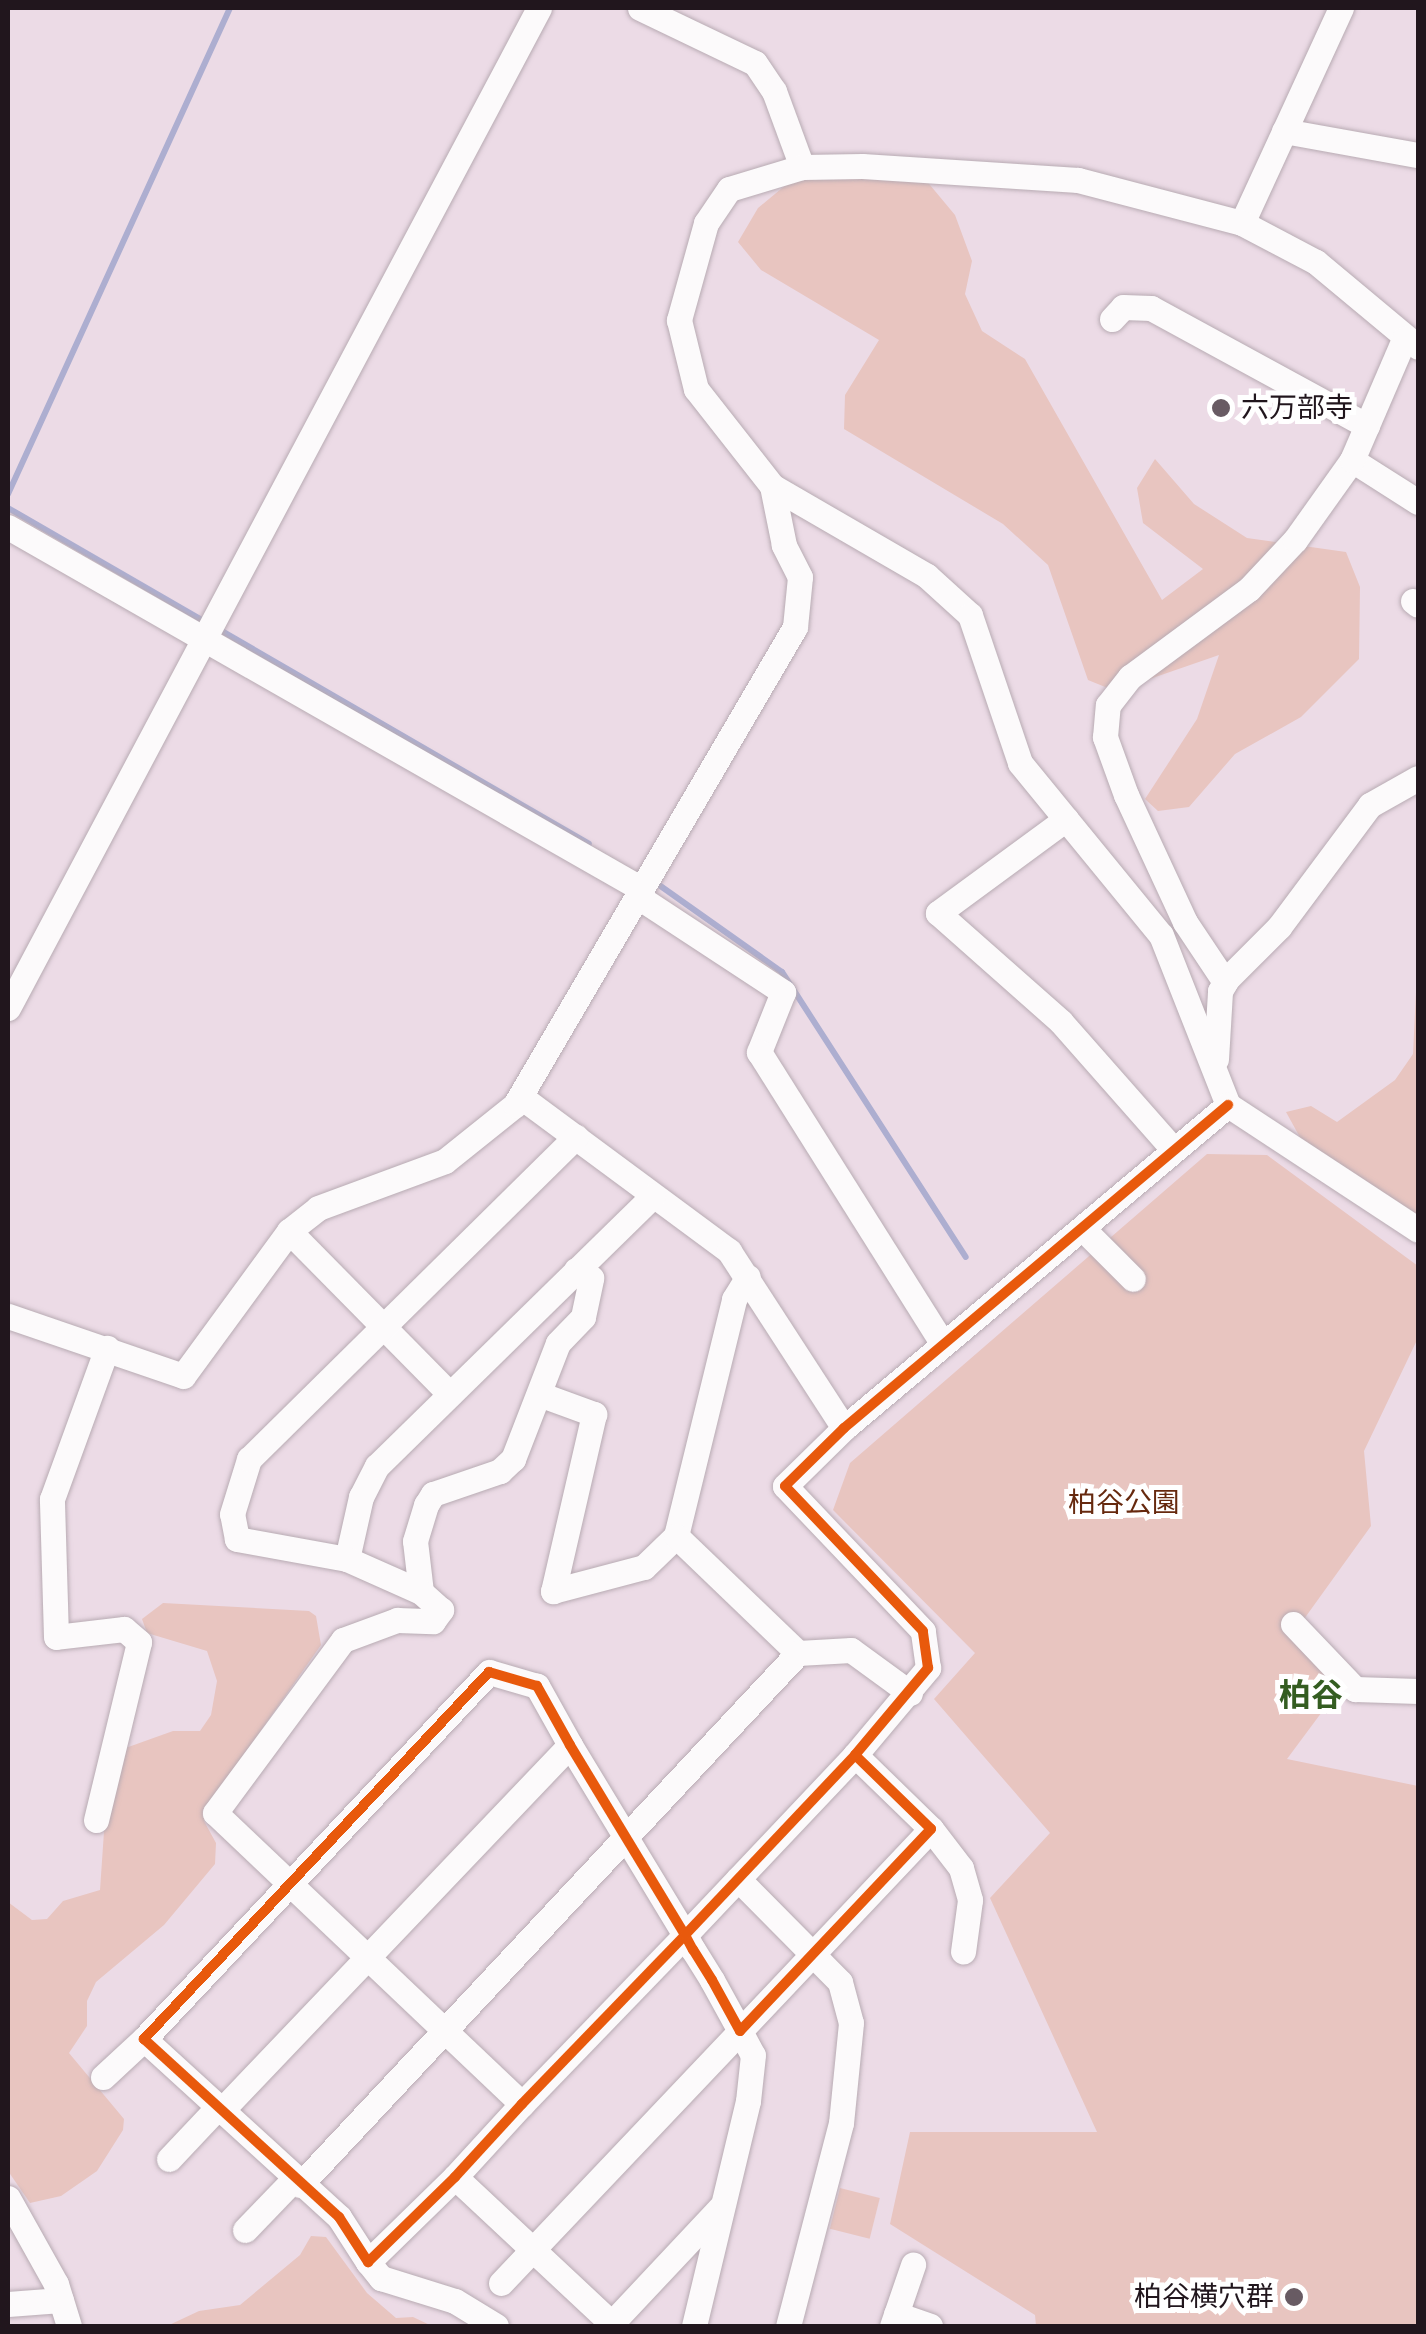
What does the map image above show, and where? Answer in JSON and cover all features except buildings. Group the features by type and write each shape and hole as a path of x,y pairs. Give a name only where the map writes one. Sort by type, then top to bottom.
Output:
{"street":[{"path":"8,1008 539,8"},
{"path":"640,8 755,63 774,91 802,167"},
{"path":"1242,223 1342,8"},
{"path":"1284,131 1418,154"},
{"path":"1225,982 1186,922 1126,795 1106,737 1108,706 1130,677 1249,589 1352,460 1411,343 1316,262 1242,223 1078,180 802,167 744,180 718,201 679,320 696,389 772,486 952,594 983,638 1020,763 1161,936 1228,1105 1418,1230"},
{"path":"1112,319 1135,303 1151,308 1366,426"},
{"path":"1352,460 1418,502"},
{"path":"8,1316 184,1376 289,1230 318,1208 445,1161 522,1097 802,608 800,577 784,544 772,486"},
{"path":"8,527 639,892 782,992 759,1052 943,1344"},
{"path":"1216,1069 1225,982 1289,915 1370,805 1418,778"},
{"path":"1066,819 938,912 1061,1022 1172,1148"},
{"path":"522,1097 722,1244 844,1428"},
{"path":"368,2262 455,2177 738,1879 910,1693 928,1668 924,1631 785,1486 844,1428 1084,1230 1172,1148 1228,1105"},
{"path":"522,2104 214,1813 343,1640 397,1620 438,1617 437,1603 421,1592 347,1559 247,1545 232,1531 232,1514 249,1458 576,1137"},
{"path":"347,1559 366,1482 450,1394 653,1196"},
{"path":"289,1230 450,1394"},
{"path":"1084,1230 1134,1280"},
{"path":"421,1592 415,1541 426,1504 447,1488 507,1467 558,1343 583,1317 591,1278 576,1270"},
{"path":"539,1394 594,1414 554,1592 637,1570 676,1536 734,1299 748,1278"},
{"path":"96,1820 139,1642 124,1629 56,1637 52,1499 107,1348"},
{"path":"676,1536 798,1653"},
{"path":"1293,1624 1355,1688 1418,1691"},
{"path":"245,2230 445,2032 798,1653 851,1650 910,1693"},
{"path":"104,2077 489,1672 532,1680 753,2055 724,2204 694,2326"},
{"path":"168,2160 368,1958 570,1745"},
{"path":"855,1754 930,1829 962,1868 970,1900 962,1952"},
{"path":"501,2283 816,1955 930,1829"},
{"path":"738,1879 840,1982 851,2023 841,2123 788,2326"},
{"path":"144,2039 339,2217 381,2278 455,2301 496,2326"},
{"path":"455,2177 612,2325 724,2204"},
{"path":"8,2198 62,2300 69,2326"},
{"path":"912,2265 894,2320 930,2326"},
{"path":"8,2304 62,2300"}],"green space":[{"path":"881,174 925,179 955,215 972,261 965,294 982,331 1025,359 1162,600 1203,569 1143,523 1137,488 1155,459 1194,504 1247,538 1346,552 1360,587 1359,659 1301,717 1235,754 1189,807 1158,811 1145,799 1197,719 1219,655 1115,691 1088,680 1048,565 1003,524 844,429 845,395 879,340 761,270 738,242 758,208 793,179"},
{"path":"1418,951 1418,1219 1302,1141 1286,1112 1311,1106 1337,1122 1395,1080 1413,1054"},
{"name":"柏谷公園","path":"1207,1154 1267,1155 1418,1266 1418,1338 1364,1451 1371,1526 1299,1626 1336,1693 1287,1759 1418,1786 1418,2326 1036,2326 1035,2315 890,2224 910,2132 1097,2132 990,1898 1050,1833 934,1699 975,1653 833,1510 850,1463"},
{"path":"163,1603 309,1611 316,1616 321,1645 210,1803 204,1821 216,1843 215,1864 164,1925 96,1982 87,2001 87,2026 69,2053 124,2119 123,2130 97,2171 61,2196 30,2203 8,2171 8,1902 32,1920 47,1919 63,1901 100,1890 105,1817 120,1750 173,1731 200,1731 211,1715 217,1681 207,1651 147,1633 142,1619"},
{"path":"840,2188 880,2198 870,2239 830,2229"},
{"path":"311,2236 326,2237 367,2293 396,2318 413,2317 432,2326 167,2326 199,2311 240,2305 300,2255"}],"waterway":[{"path":"8,494 230,8"},
{"path":"8,508 204,621"},
{"path":"215,627 589,844"},
{"path":"652,880 782,972 966,1257"}],"cycle path":[{"path":"855,1755 931,1829 740,2031 712,1980 693,1950 685,1935 570,1745 537,1686 489,1672 144,2039 339,2217 368,2262 455,2177 522,2104 685,1935 855,1755 928,1668 923,1631 785,1486 844,1428 1228,1105"}],"place":[{"name":"六万部寺","path":"1221,408"},
{"name":"柏谷横穴群","path":"1294,2297"}],"district":[{"name":"柏谷","path":"1311,1695"}]}
